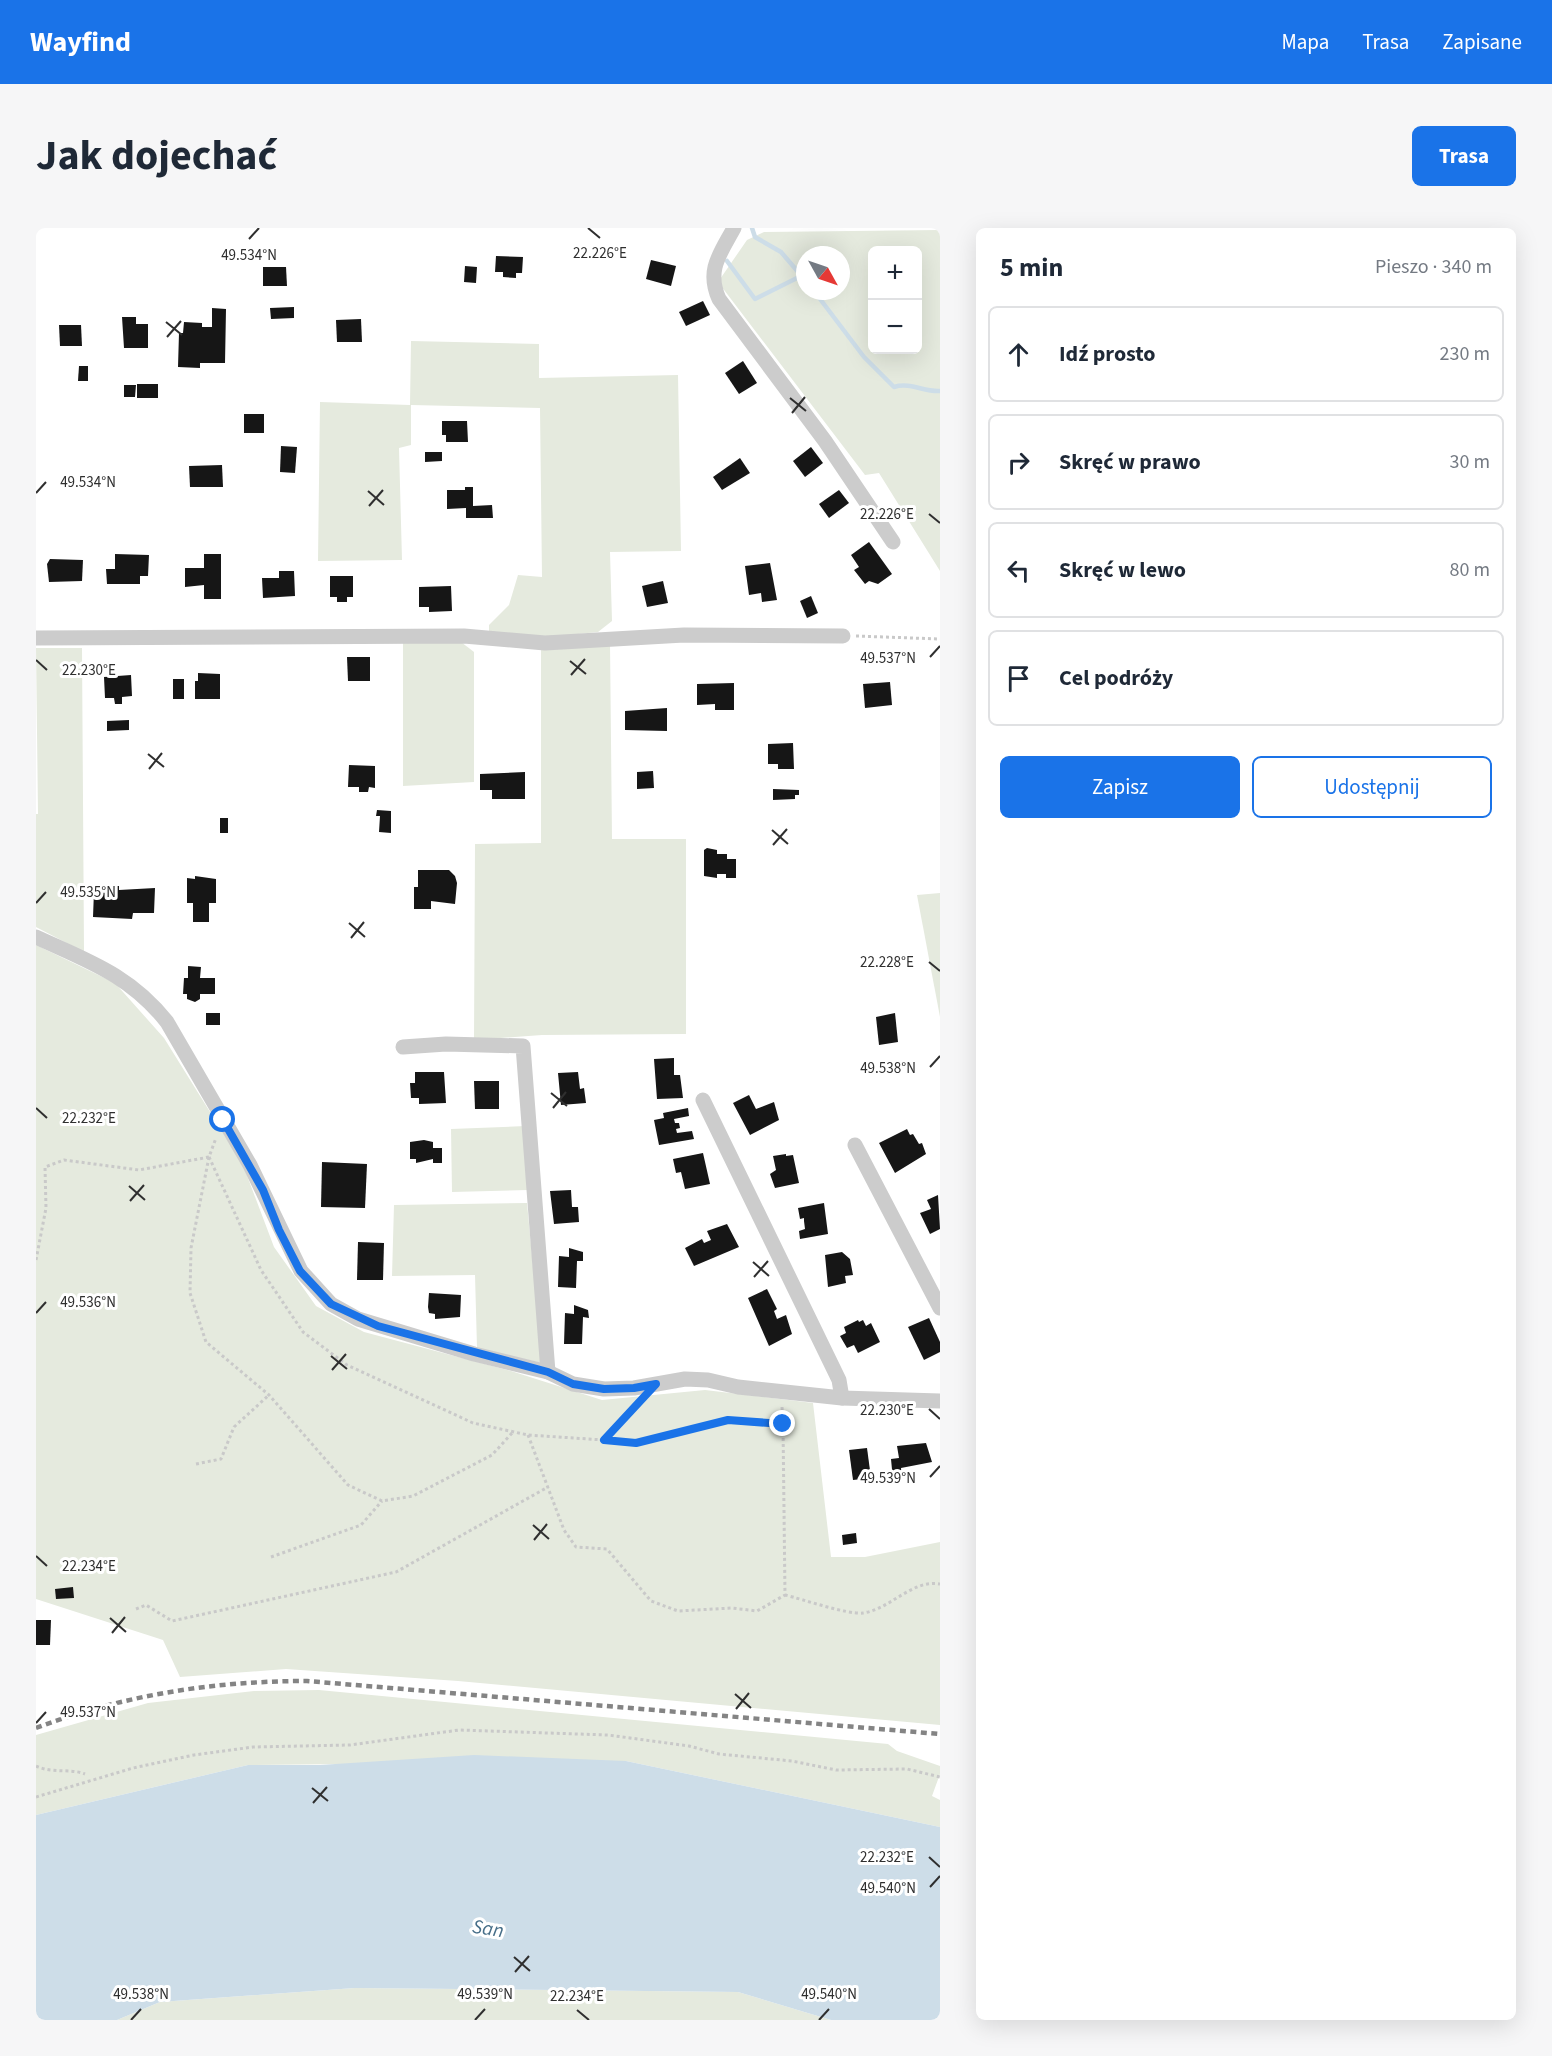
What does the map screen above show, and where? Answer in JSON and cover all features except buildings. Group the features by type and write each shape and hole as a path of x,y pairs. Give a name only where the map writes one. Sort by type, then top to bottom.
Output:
{"street":[{"path":"734,228 715,264 713,285 719,300 831,449 893,542"},
{"path":"36,638 464,636 545,643 684,634 843,636"},
{"path":"36,937 105,969 132,984 150,1000 167,1022 263,1190 279,1230 300,1271 331,1304 378,1326 548,1372 573,1384 604,1389 708,1380 738,1387 842,1398 940,1401"},
{"path":"403,1047 446,1044 523,1047 548,1372"},
{"path":"703,1100 839,1380 842,1398"},
{"path":"855,1145 940,1308"}],"path":[{"path":"843,636 940,639"},
{"path":"223,1120 209,1156 191,1248 190,1293 206,1342 269,1395 348,1485 382,1501 413,1496 492,1455 513,1432"},
{"path":"36,1260 46,1208 45,1167 64,1160 139,1170 209,1156"},
{"path":"604,1440 656,1384"},
{"path":"196,1464 221,1459 234,1427 269,1395"},
{"path":"785,1595 783,1424 728,1420 636,1443 528,1435 564,1530 576,1547 608,1549 651,1601 678,1611 732,1608 757,1611 785,1595 861,1614 885,1607 922,1584 940,1584"},
{"path":"136,1609 146,1605 172,1621 396,1572 548,1487"},
{"path":"271,1557 362,1525 382,1501"},
{"path":"36,1797 133,1768 194,1755 253,1747 350,1744 459,1730 608,1736 689,1746 719,1754 792,1761 836,1770 907,1769 940,1777"},
{"path":"36,1766 60,1773 78,1771 85,1774"}],"shaded area":[{"path":"940,230 940,571 879,473 865,475 718,282 747,240 764,232"},
{"path":"411,341 539,344 539,378 678,375 681,551 610,552 612,621 598,632 548,637 489,632 489,625 509,605 518,575 542,577 540,408 411,405 411,445 399,448 402,560 318,561 320,402 410,405"},
{"path":"461,642 474,652 474,782 403,786 403,643"},
{"path":"610,643 612,839 686,839 686,1034 542,1035 474,1040 475,844 541,843 541,647"},
{"path":"36,648 82,648 84,952 36,927 36,814 38,814"},
{"path":"940,893 940,1017 917,895"},
{"path":"36,945 115,983 164,1038 243,1165 274,1247 316,1306 364,1332 511,1371 602,1400 705,1390 813,1403 831,1557 865,1557 940,1542 940,1725 458,1681 286,1669 180,1677 163,1640 36,1599"},
{"path":"526,1126 528,1190 452,1192 451,1129"},
{"path":"527,1203 542,1363 477,1348 475,1275 392,1276 394,1205"},
{"path":"319,1690 888,1744 897,1751 940,1766 940,1774 932,1796 940,1800 940,1827 626,1761 248,1765 36,1815 36,1735 148,1703 254,1691"},
{"path":"355,1988 738,1992 831,2020 117,2020 160,2002"}],"water":[{"name":"San","path":"474,1755 626,1761 940,1827 940,2020 831,2020 738,1992 355,1988 160,2002 117,2020 36,2020 36,1815 248,1765 320,1765"}],"waterway":[{"path":"752,228 755,237 781,252 796,270"},
{"path":"727,261 755,299 796,278"},
{"path":"821,300 864,357 894,387 906,386 940,391"}],"railway":[{"path":"36,1728 102,1707 169,1692 237,1684 307,1681 940,1734"}],"route":[{"path":"223,1120 263,1190 279,1230 300,1271 331,1304 358,1319 474,1354 548,1372 573,1384 604,1389 634,1388 656,1384 604,1440 636,1443 728,1420 783,1424"}]}
